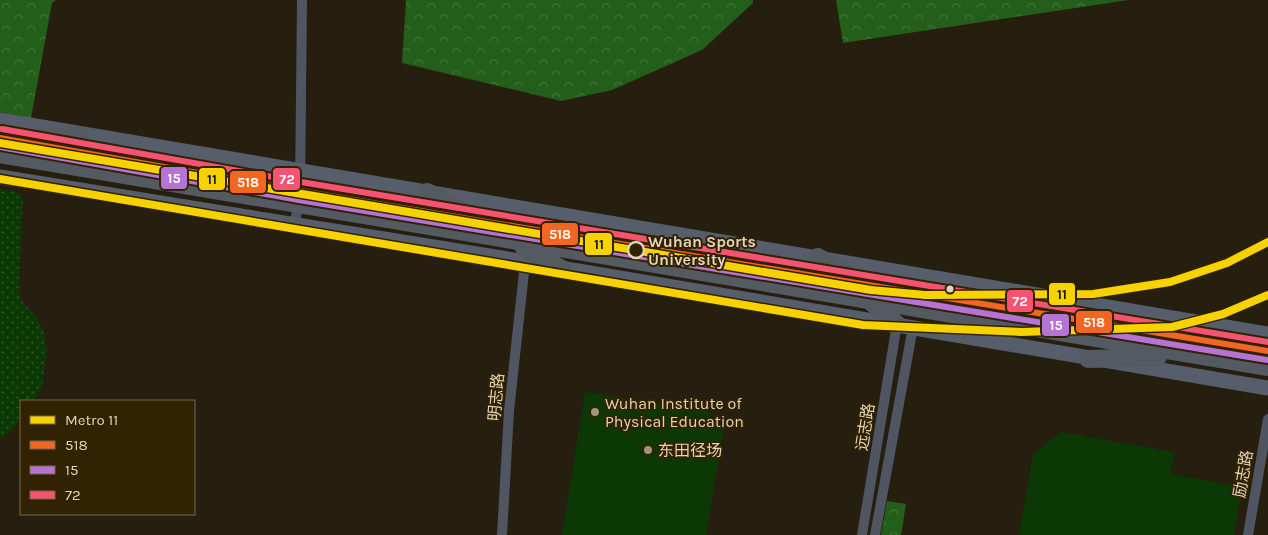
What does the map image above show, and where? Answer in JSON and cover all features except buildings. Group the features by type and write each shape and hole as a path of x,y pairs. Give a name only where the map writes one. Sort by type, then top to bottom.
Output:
{"highway":[{"path":"8,139 79,135"},
{"path":"8,139 512,242 1268,367"},
{"path":"0,154 299,198 482,221 1268,351"},
{"path":"427,192 482,221"},
{"path":"512,242 562,269"},
{"path":"818,257 865,284"},
{"path":"871,302 905,326"},
{"path":"1088,358 1203,356"}],"main road":[{"path":"0,120 79,135 818,257 1268,334"},
{"path":"0,177 295,224 1268,388"}],"street":[{"path":"295,224 300,172 302,0"},
{"name":"明志路","path":"502,535 509,411 525,263"},
{"name":"远志路","path":"862,535 905,326"},
{"name":"远志路","path":"875,535 905,326"},
{"name":"励志路","path":"1248,535 1268,419"}],"green space":[{"path":"0,0 56,0 52,3 31,118 0,112"},
{"path":"406,0 753,0 753,3 702,50 612,90 561,101 402,63"},
{"path":"836,0 1128,0 843,43"},
{"path":"0,189 16,192 23,198 19,289 21,300 37,318 44,333 47,352 42,387 34,400 20,400 20,414 17,423 0,439"},
{"name":"东田径场","path":"585,392 711,412 709,425 724,427 706,535 562,535"},
{"path":"1061,432 1174,452 1171,474 1242,487 1234,535 1019,535 1033,454"},
{"path":"887,501 906,504 901,535 881,535"}],"metro line":[{"name":"11","path":"0,143 871,290 925,295 1093,294 1170,282 1227,263 1268,242"},
{"name":"11","path":"0,179 863,325 1021,332 1172,327 1223,314 1268,295"}],"transit line":[{"name":"72","path":"2,129 301,182 1268,342"},
{"name":"518","path":"0,138 300,191 1268,351"},
{"name":"15","path":"0,147 299,200 1267,360"}],"place":[{"name":"Wuhan Sports University","path":"636,250"},
{"name":"Wuhan Institute of Physical Education","path":"595,412"},
{"name":"东田径场","path":"648,450"}]}
